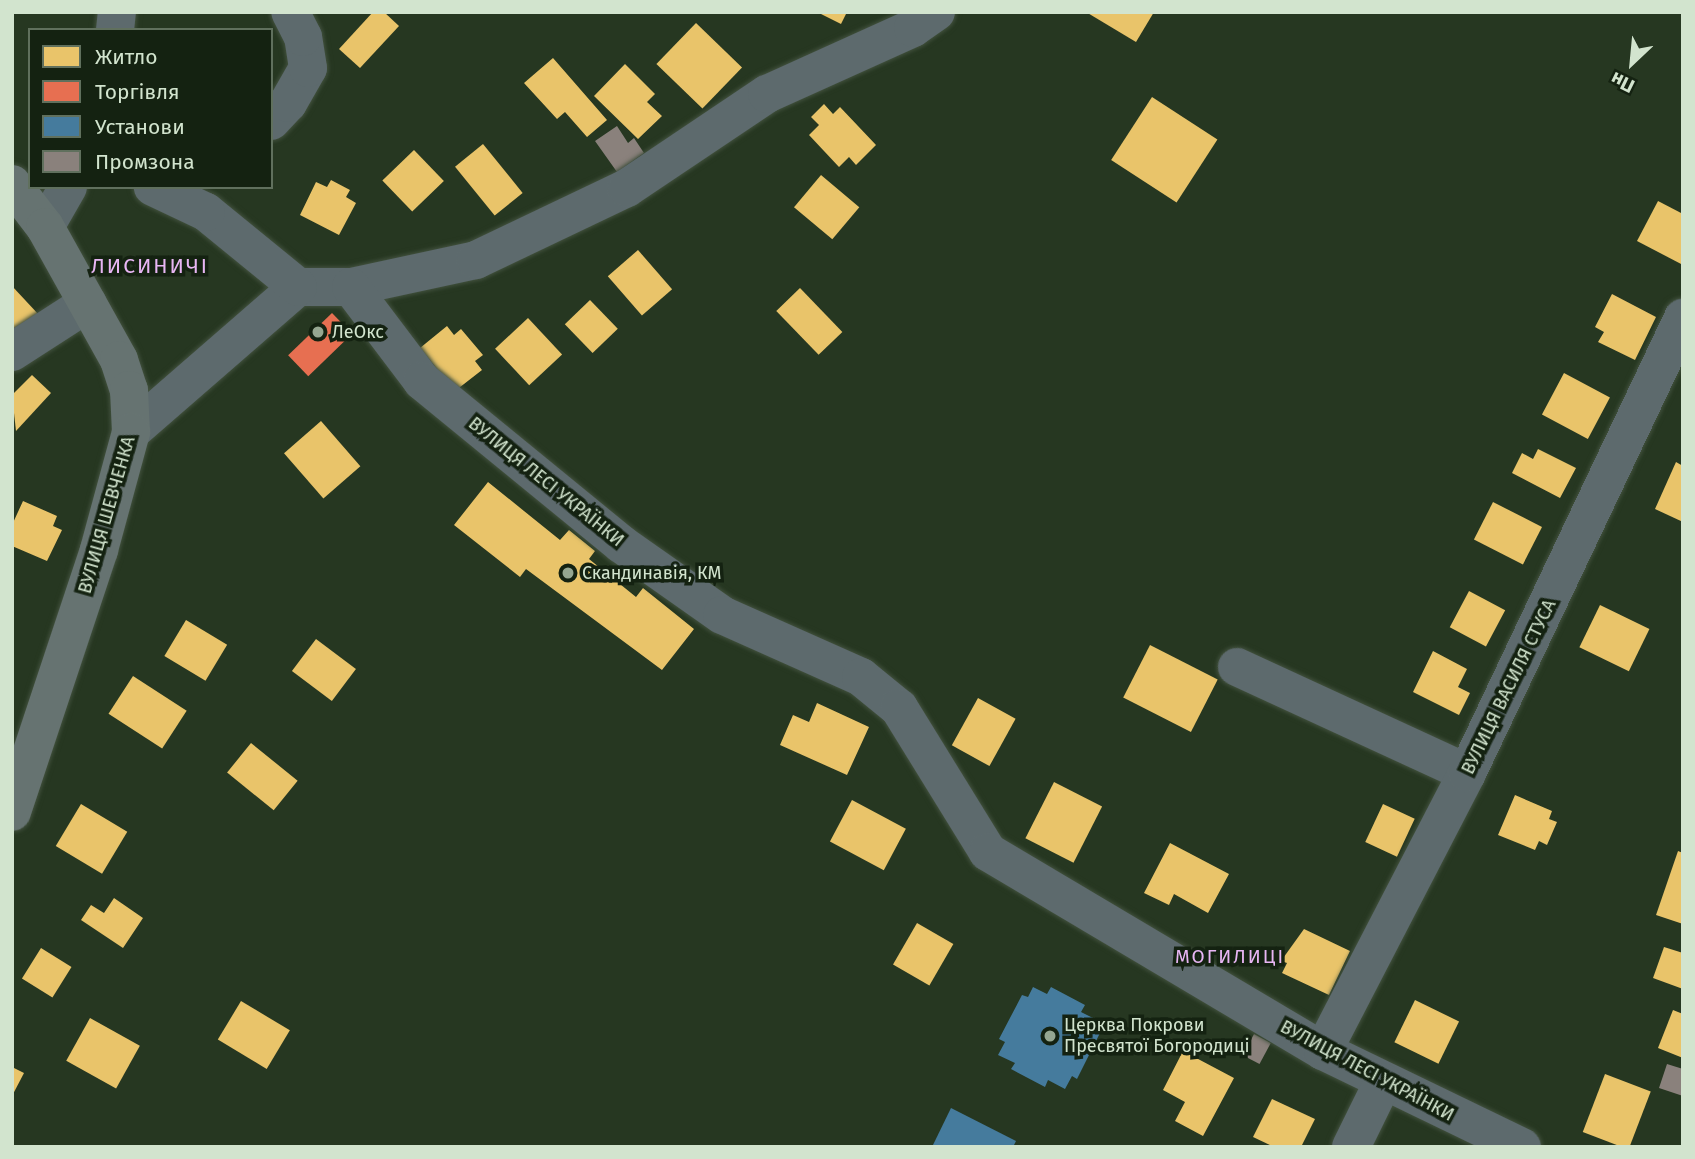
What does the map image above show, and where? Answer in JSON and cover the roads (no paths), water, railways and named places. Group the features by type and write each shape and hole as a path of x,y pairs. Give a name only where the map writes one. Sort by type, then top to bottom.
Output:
{"main road":[{"name":"ВУЛИЦЯ ШЕВЧЕНКА","path":"12,184 45,227 119,360 129,390 131,432 99,550 12,811"}],"street":[{"path":"273,119 293,96 308,68 303,37 290,12"},
{"path":"131,432 298,287 351,287 476,260 627,188 767,94 913,28 936,12"},
{"path":"45,227 67,189"},
{"path":"162,189 211,200 298,287"},
{"name":"ВУЛИЦЯ ЛЕСІ УКРАЇНКИ","path":"351,287 422,381 621,544 722,615 861,677 899,708 988,852 1323,1051 1522,1147"},
{"path":"12,352 88,303"},
{"name":"ВУЛИЦЯ ВАСИЛЯ СТУСА","path":"1323,1051 1467,773 1683,318"},
{"path":"1237,667 1467,773"},
{"path":"1351,1147 1383,1082"}],"place":[{"name":"ЛеОкс","path":"318,332"},
{"name":"Скандинавія, КМ","path":"568,573"},
{"name":"Церква Покрови Пресвятої Богородиці","path":"1050,1036"}],"district":[{"name":"ЛИСИНИЧІ","path":"150,266"},
{"name":"МОГИЛИЦІ","path":"1230,957"}]}
